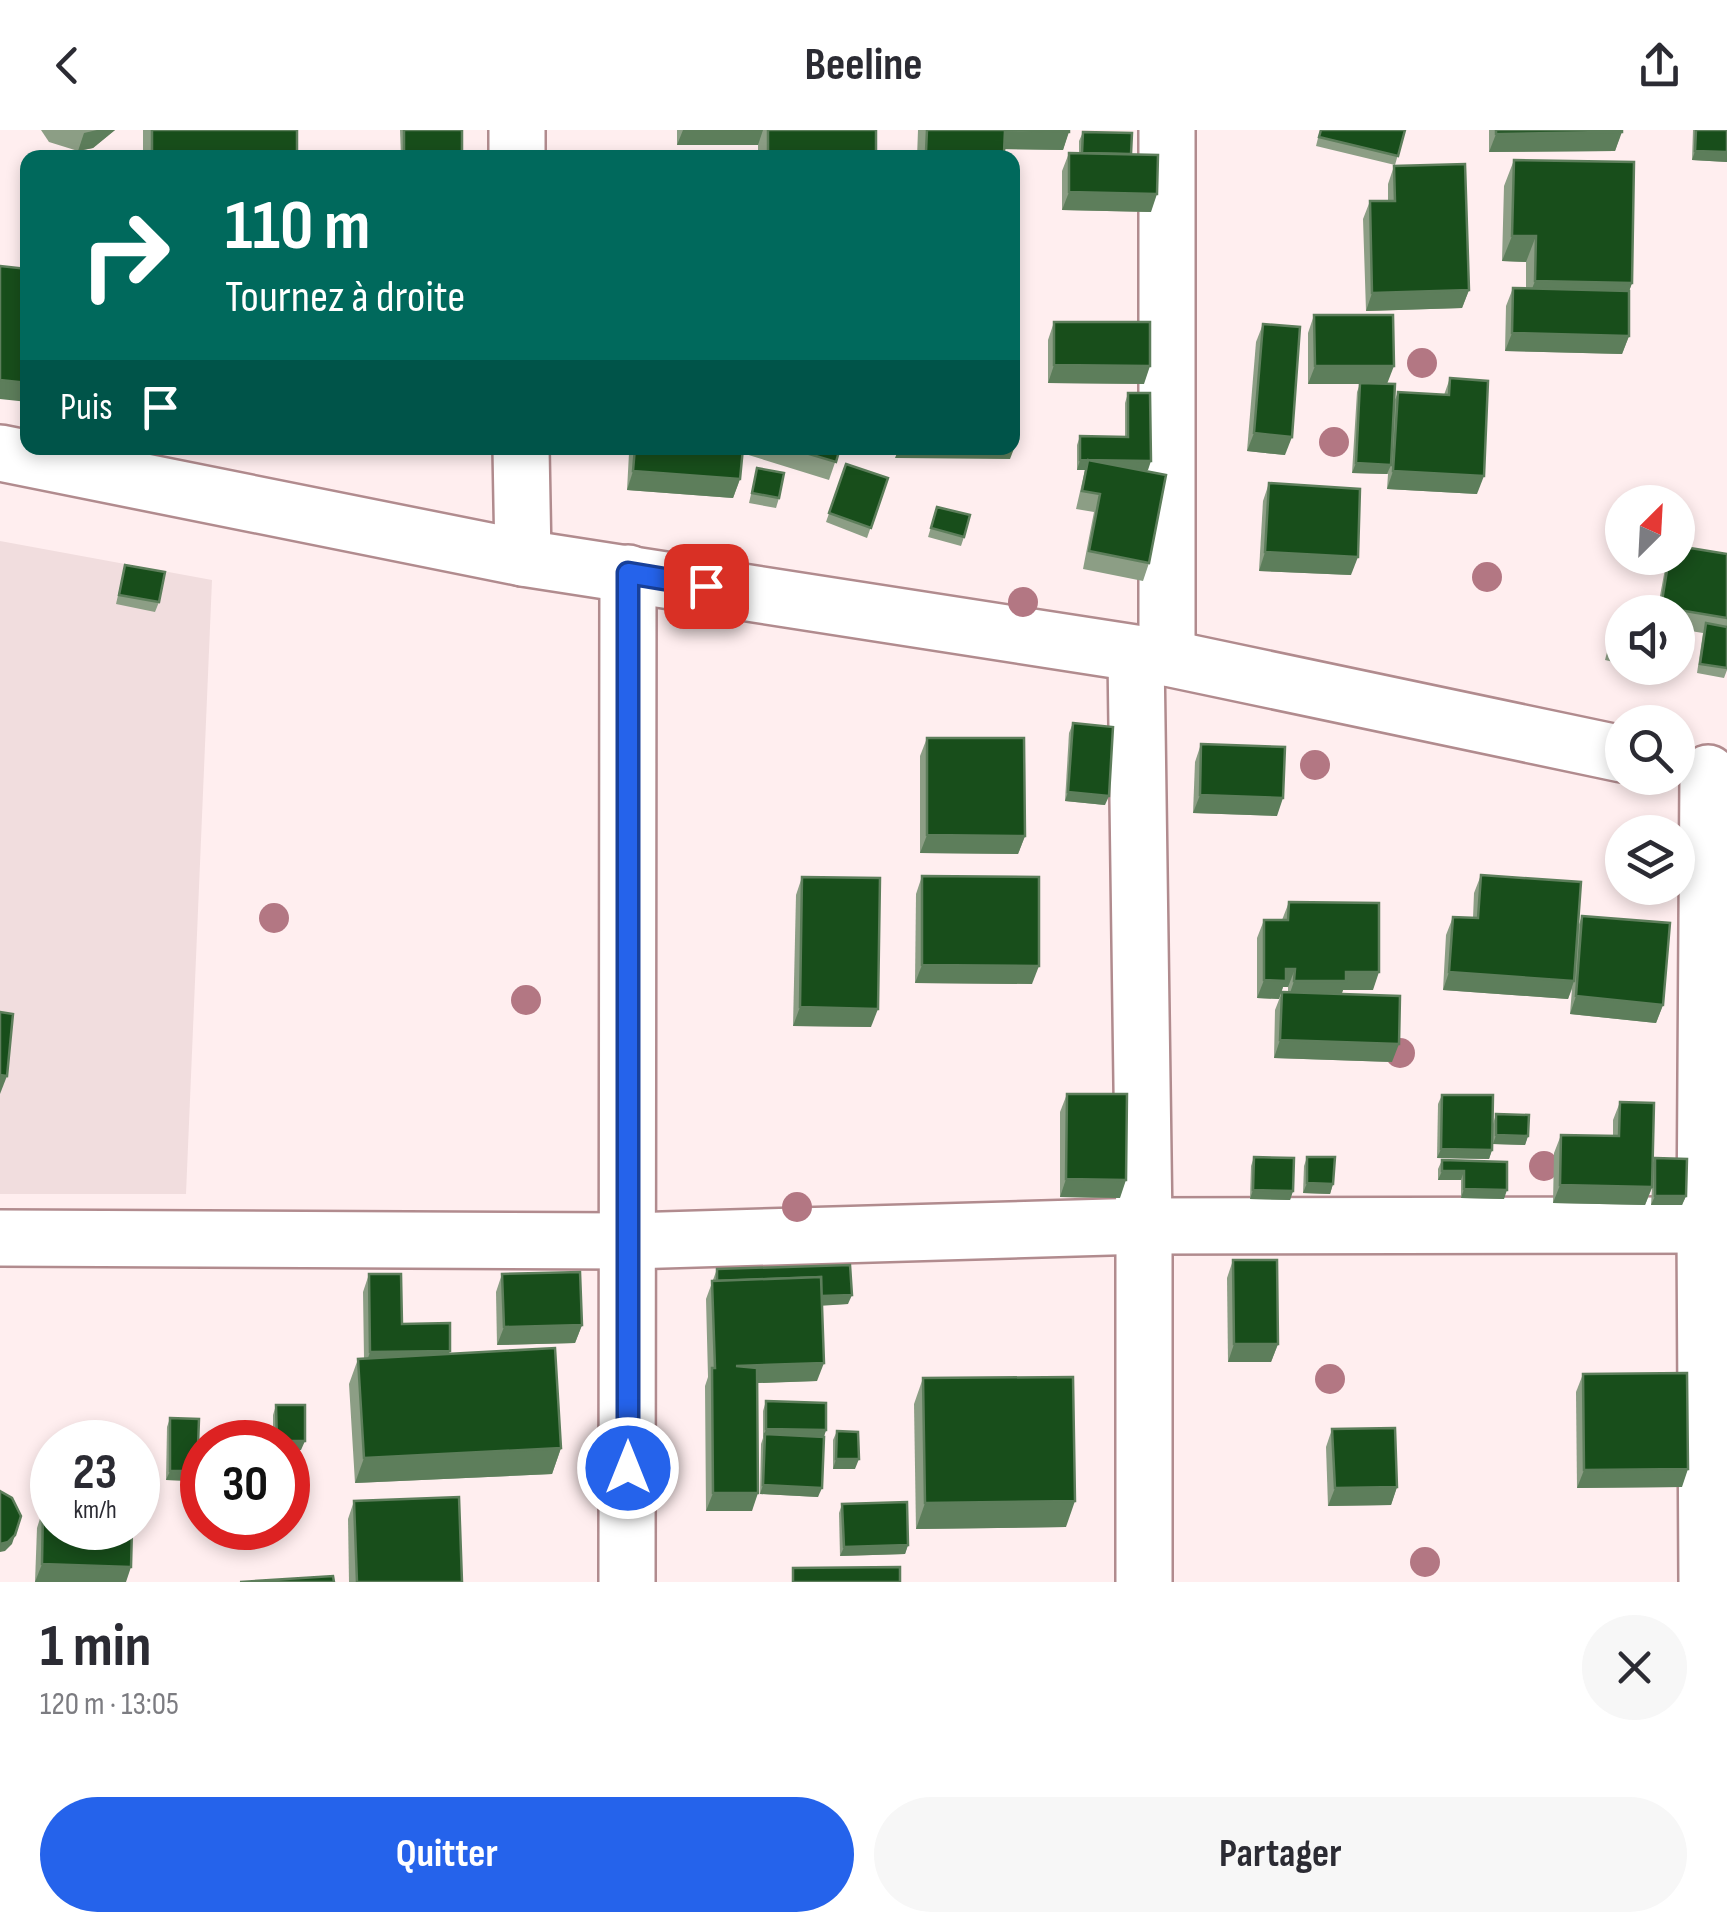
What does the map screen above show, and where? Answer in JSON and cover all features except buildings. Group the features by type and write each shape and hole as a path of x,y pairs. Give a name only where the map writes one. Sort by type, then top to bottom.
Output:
{"street":[{"path":"1144,1582 1151,657 1167,130"},
{"path":"0,453 523,558 1151,657 1605,750"},
{"path":"522,455 523,558"},
{"path":"628,573 628,1582"},
{"path":"1704,772 1716,1226 1707,1582"},
{"path":"0,1238 629,1241 1144,1226 1716,1226"}],"shaded area":[{"path":"0,541 212,580 186,1194 0,1194"}],"route":[{"path":"628,1468 628,573 706,586"}]}
